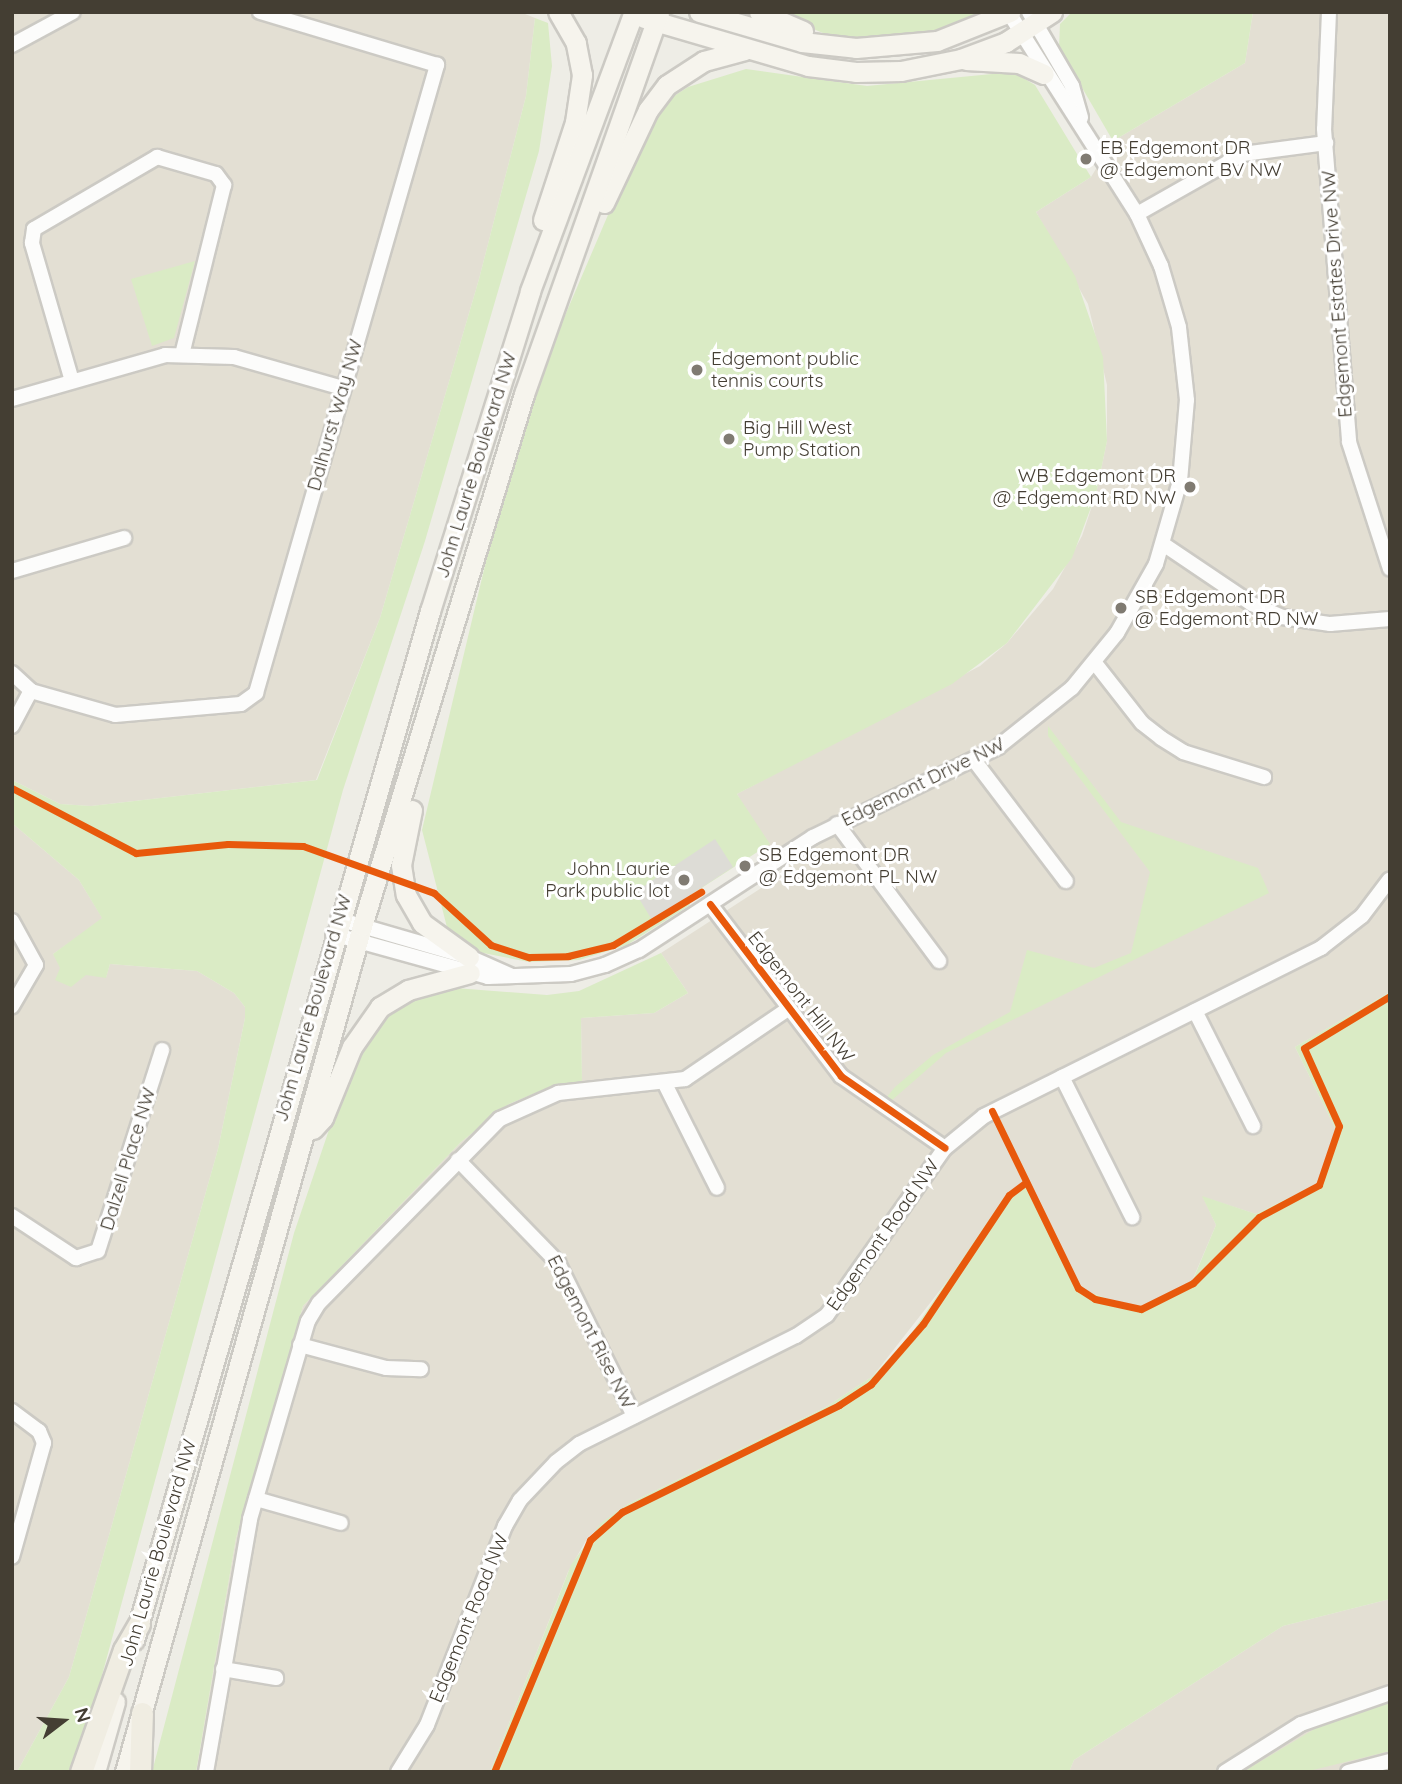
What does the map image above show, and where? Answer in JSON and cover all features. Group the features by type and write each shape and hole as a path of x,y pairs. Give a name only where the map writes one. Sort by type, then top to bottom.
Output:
{"main road":[{"path":"530,290 537,240 581,96 576,43 558,12"},
{"path":"699,12 802,42 839,46 906,47 967,33 1009,13"},
{"path":"759,12 839,46"},
{"path":"631,13 657,17 750,49 856,72 901,71 961,59 1019,63 1044,74"},
{"name":"John Laurie Boulevard NW","path":"95,1772 336,926 530,290 631,13"},
{"name":"John Laurie Boulevard NW","path":"125,1772 305,1138 360,934 418,752 524,394 657,17"},
{"path":"961,59 1035,20"},
{"path":"524,394 649,110 667,85 693,66 750,49"},
{"path":"305,1138 323,1118 352,1047 380,1007 408,990 470,965 422,923 402,880 405,834 419,785 418,752"},
{"path":"81,1772 124,1650 139,1624"},
{"path":"140,1772 142,1713"}],"street":[{"name":"Dalhurst Way NW","path":"12,673 32,691 115,715 241,704 253,697 437,65 260,12"},
{"name":"Edgemont Estates Drive NW","path":"1329,12 1326,143 1349,442 1390,569"},
{"name":"Edgemont Drive NW","path":"1009,13 1035,20 1072,86 1081,120"},
{"path":"12,45 67,14"},
{"name":"Edgemont Drive NW","path":"336,926 510,975 571,974 605,965 710,904 837,824 974,760 1038,719 1095,663 1128,616 1163,544 1184,463 1185,372 1166,280 1137,214 1081,120 1044,74 1035,20"},
{"path":"1137,214 1243,154 1326,143"},
{"path":"72,381 32,243 34,229 157,157 216,174 224,185 182,355"},
{"path":"12,400 135,361 182,355 234,357 343,388"},
{"path":"12,571 124,538"},
{"path":"1163,544 1252,604 1282,617 1330,624 1390,619"},
{"path":"1095,663 1142,723 1161,738 1183,752 1264,777"},
{"path":"12,726 32,691"},
{"path":"974,760 1066,881"},
{"path":"837,824 939,961"},
{"name":"Edgemont Road NW","path":"398,1772 427,1725 520,1500 579,1444 827,1315 945,1149 984,1116 1321,948 1362,916 1390,879"},
{"name":"Edgemont Hill NW","path":"710,904 841,1076 945,1149"},
{"path":"12,921 36,965 12,1006"},
{"path":"206,1772 256,1499 300,1345 319,1303 500,1119 539,1098 665,1084 711,1066 788,1009"},
{"path":"1195,1011 1253,1126"},
{"name":"Dalzell Place NW","path":"12,1216 76,1258 98,1251 162,1050"},
{"path":"1062,1077 1132,1217"},
{"path":"665,1084 718,1188"},
{"name":"Edgemont Rise NW","path":"458,1160 554,1256 634,1416"},
{"path":"300,1345 386,1368 421,1369"},
{"path":"12,1411 35,1427 44,1443 12,1557"},
{"path":"256,1499 341,1523"},
{"path":"223,1669 276,1678"},
{"path":"1225,1772 1301,1724 1390,1693"},
{"path":"1348,1772 1390,1760"}],"shaded area":[{"path":"12,12 520,12 535,18 526,96 479,279 380,618 316,780 91,806 60,804 12,780"},
{"path":"1253,12 1390,12 1390,992 1295,1047 1336,1130 1317,1184 1256,1214 1203,1197 1216,1225 1192,1281 1136,1309 1083,1290 1027,1179 873,1376 826,1407 628,1504 588,1537 568,1572 490,1772 196,1772 236,1538 303,1306 461,1142 509,1104 582,1081 581,1018 654,1013 688,993 661,953 783,874 737,794 980,666 1007,643 1053,589 1082,536 1096,494 1107,441 1107,385 1088,304 1036,212 1091,177 1113,141 1245,63"},
{"path":"12,823 79,880 103,919 53,954 86,974 106,977 110,964 197,971 234,993 245,1007 218,1149 69,1677 17,1772 12,1772"},
{"name":"John Laurie Park public lot","path":"715,839 733,867 652,920 635,892"},
{"path":"1390,1599 1390,1772 1069,1772 1074,1760 1283,1626"}],"green space":[{"path":"773,12 992,12 932,35 878,40 823,33"},
{"path":"1072,12 1253,12 1245,63 1113,141 1059,48 1060,24"},
{"path":"535,18 548,23 552,66 539,151 425,541 343,790 95,1701 71,1772 17,1772 69,1677 218,1149 245,1007 234,993 197,971 110,964 106,978 86,975 71,987 55,980 60,968 53,954 102,918 79,880 12,823 12,780 60,804 91,806 317,780 380,618 479,279 526,96"},
{"path":"746,69 867,86 1013,72 1035,85 1091,177 1036,212 1075,276 1103,357 1107,441 1096,494 1072,558 1007,643 952,684 737,794 770,844 686,898 690,905 627,945 579,960 529,962 473,951 450,939 422,830 492,536 552,346 640,140 663,103 688,87"},
{"path":"195,261 174,338 152,346 131,279"},
{"path":"1048,726 1121,822 1258,868 1269,893 946,1053 891,1101 886,1098 895,1087 933,1055 1010,1012 1027,950 1094,968 1131,953 1150,872 1048,736"},
{"path":"661,953 688,993 654,1013 581,1018 582,1081 545,1089 509,1104 461,1142 303,1306 236,1538 196,1772 152,1772 294,1233 354,1056 369,1030 400,1000 442,987 547,995 579,991"},
{"path":"1390,992 1390,1599 1283,1626 1074,1760 1069,1772 490,1772 571,1565 601,1523 628,1504 826,1407 873,1376 911,1334 1005,1196 1027,1179 1083,1290 1136,1309 1192,1282 1216,1225 1202,1196 1256,1214 1317,1184 1336,1130 1295,1047"},
{"path":"1390,1703 1390,1751 1305,1772 1243,1772 1331,1719"}],"cycle path":[{"path":"12,788 136,853 228,844 303,846 434,893 491,945 529,957 568,956 613,945 701,892"},
{"path":"710,904 841,1076 945,1148"},
{"path":"992,1111 1078,1288 1095,1299 1141,1309 1193,1283 1259,1217 1319,1185 1339,1126 1304,1048 1390,996"},
{"path":"494,1772 590,1540 622,1512 839,1405 871,1384 923,1324 1009,1195 1025,1183"}],"place":[{"name":"EB Edgemont DR @ Edgemont BV NW","path":"1086,159"},
{"name":"Edgemont public tennis courts","path":"697,370"},
{"name":"Big Hill West Pump Station","path":"729,439"},
{"name":"WB Edgemont DR @ Edgemont RD NW","path":"1190,487"},
{"name":"SB Edgemont DR @ Edgemont RD NW","path":"1121,608"},
{"name":"SB Edgemont DR @ Edgemont PL NW","path":"745,866"},
{"name":"John Laurie Park public lot","path":"684,880"}]}
